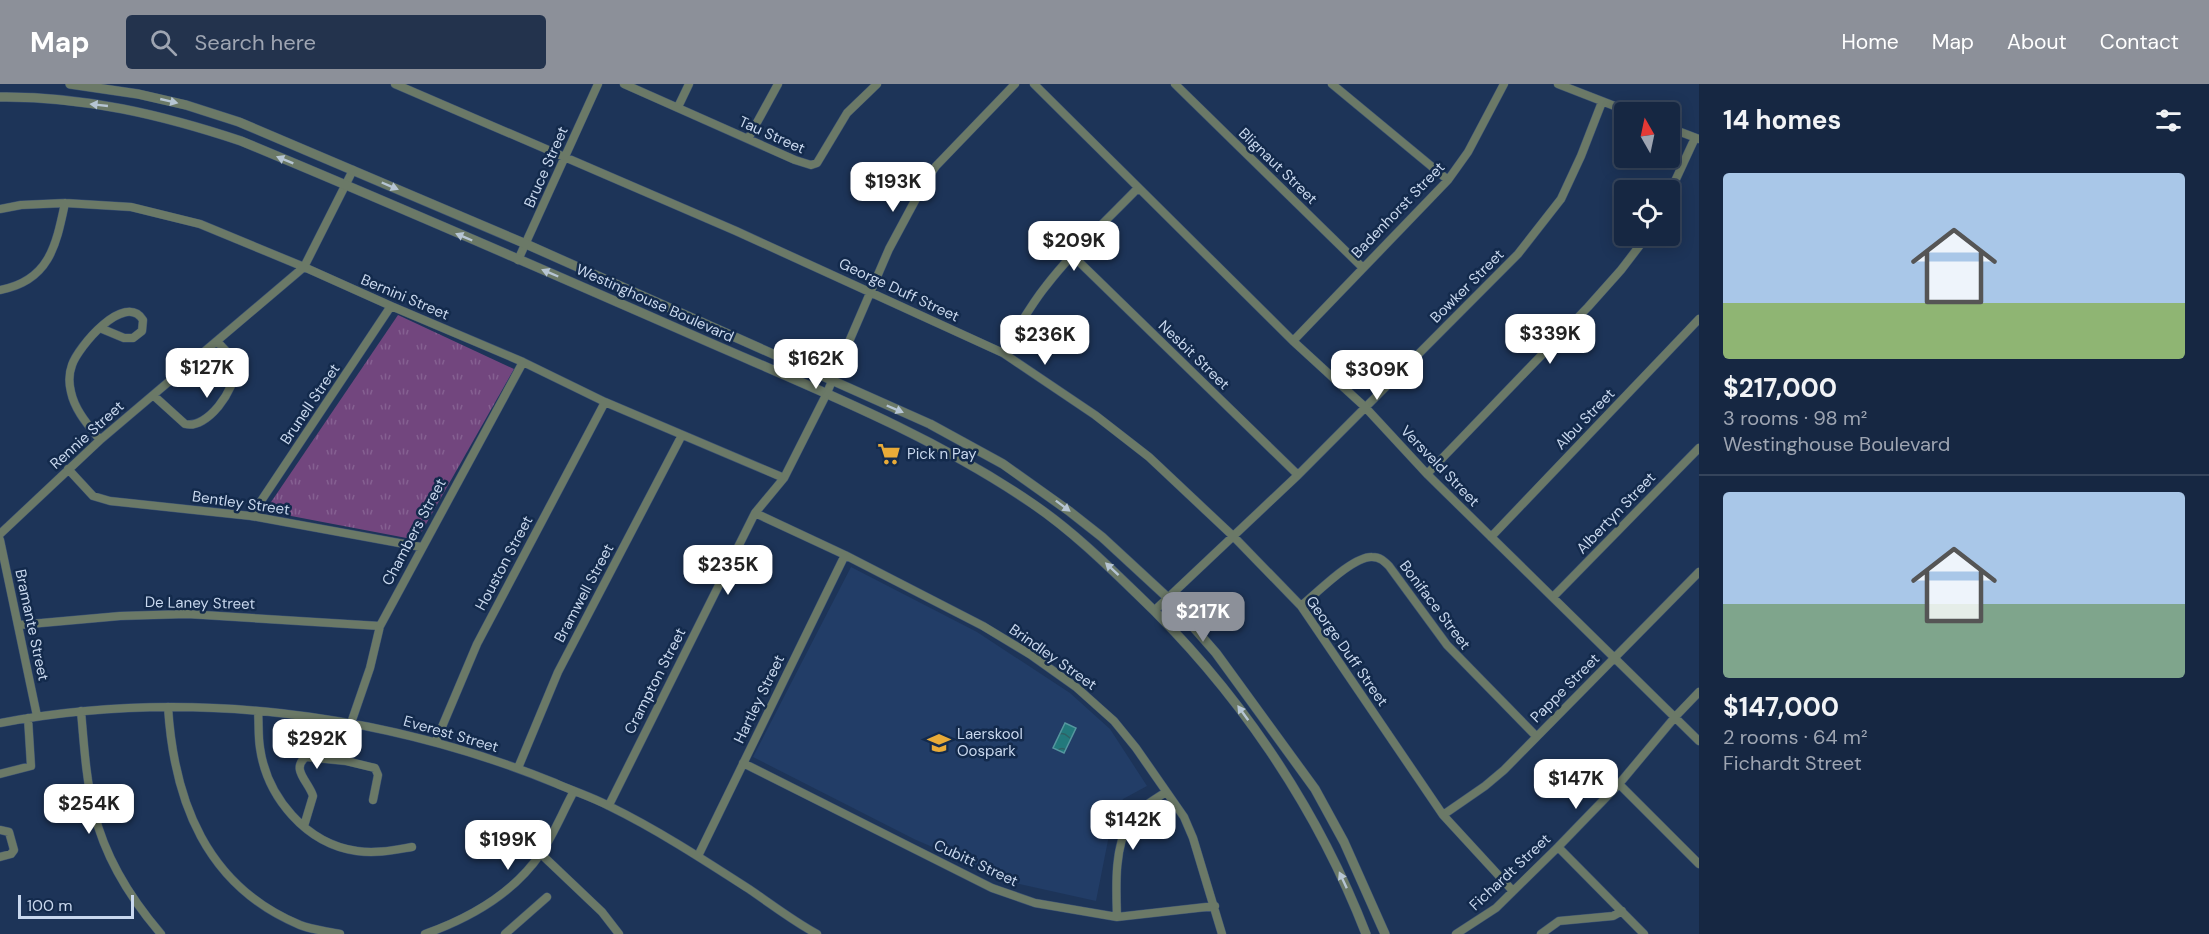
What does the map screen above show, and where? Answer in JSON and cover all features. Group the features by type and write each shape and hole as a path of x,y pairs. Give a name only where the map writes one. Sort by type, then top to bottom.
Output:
{"street":[{"name":"Westinghouse Boulevard","path":"70,84 138,94 186,105 239,122 526,244 942,430 1003,465 1035,486 1102,537 1167,597 1216,653 1315,789 1344,842 1385,934"},
{"name":"George Duff Street","path":"395,84 736,231 1003,353 1095,415 1131,442 1234,537 1301,606 1443,815 1512,891"},
{"name":"Bruce Street","path":"518,260 598,84"},
{"name":"Tau Street","path":"624,84 806,165 814,165 847,113 877,84"},
{"path":"678,107 689,84"},
{"path":"748,139 778,84"},
{"name":"Crampton Street","path":"609,805 755,513 784,478 826,394 889,249 925,182 936,166 1015,84"},
{"name":"Versveld Street","path":"1034,84 1293,341 1365,407 1427,474 1699,741"},
{"name":"Blignaut Street","path":"1175,84 1362,267"},
{"path":"1332,84 1448,180"},
{"name":"Badenhorst Street","path":"1293,341 1448,180 1468,152 1504,84"},
{"path":"1558,84 1614,106"},
{"name":"Westinghouse Boulevard","path":"0,97 28,97 114,106 191,124 241,141 826,394 935,446 1031,502 1086,546 1155,610 1230,695 1275,759 1324,841 1366,934"},
{"name":"Bowker Street","path":"1155,610 1234,537 1518,254 1543,225 1561,199 1602,102"},
{"path":"1676,180 1697,139 1680,132"},
{"name":"Rennie Street","path":"0,534 100,440 304,267 353,170"},
{"path":"1003,353 1029,309 1072,255 1138,188"},
{"path":"0,290 13,288 43,267 59,233 65,203"},
{"name":"Bernini Street","path":"0,209 21,205 65,203 131,207 200,224 523,362 605,402 784,478"},
{"path":"1427,474 1588,307 1639,246"},
{"name":"Nesbit Street","path":"1072,255 1298,474"},
{"name":"Brunell Street","path":"251,516 390,306"},
{"path":"100,328 129,339 140,334 144,324 139,314 126,312 110,319 100,328 73,363 69,377 70,392 84,420 100,440"},
{"name":"Albu Street","path":"1491,537 1699,319"},
{"path":"153,395 184,424 195,424 213,412 229,389 236,369 232,358 216,341"},
{"name":"Chambers Street","path":"351,723 370,669 380,626 523,362"},
{"name":"Houston Street","path":"436,741 477,644 605,402"},
{"name":"Bramwell Street","path":"518,768 558,672 682,435"},
{"name":"Albertyn Street","path":"1553,597 1699,448"},
{"name":"Bentley Street","path":"68,469 85,489 99,498 251,516 421,547"},
{"name":"Brindley Street","path":"755,513 845,555 983,626 1031,655 1076,687 1114,721 1136,748 1184,817 1193,838 1222,934"},
{"name":"Bramante Street","path":"0,540 37,716"},
{"name":"Hartley Street","path":"698,856 845,555"},
{"name":"Boniface Street","path":"1301,606 1352,565 1370,556 1380,558 1389,566 1447,645 1536,736"},
{"name":"Pappe Street","path":"1443,815 1504,770 1699,572"},
{"name":"De Laney Street","path":"19,625 120,616 187,614 380,626"},
{"name":"Fichardt Street","path":"1456,934 1496,908 1558,847 1619,784 1699,692"},
{"path":"168,707 169,729 180,790 192,822 219,865 263,905 300,925 340,934"},
{"name":"Everest Street","path":"0,723 81,711 168,707 258,711 351,723 436,741 518,768 609,805 698,856 817,934"},
{"path":"81,711 88,778 95,814 108,853 146,916 161,934"},
{"path":"258,711 260,747 273,790 284,807 304,826 328,842 355,851 381,852 412,848"},
{"path":"0,774 32,766 27,718"},
{"path":"304,826 313,796 298,768 300,762 306,757 346,761 375,768 378,775 373,801"},
{"name":"Cubitt Street","path":"743,763 992,888 1035,903 1117,917 1215,906"},
{"path":"1619,784 1699,864"},
{"path":"425,934 453,924 487,906 520,878 541,854 574,791"},
{"path":"1117,917 1116,877 1125,833 1137,813 1166,792"},
{"path":"0,830 9,832 14,850 10,855 0,857"},
{"path":"1558,847 1644,934"},
{"path":"541,854 602,912 619,934"},
{"path":"504,934 547,897"},
{"path":"1541,934 1559,921 1613,916 1622,911"}],"shaded area":[{"name":"Laerskool Oospark","path":"851,567 977,632 1070,693 1110,729 1147,786 1123,799 1113,815 1096,901 1015,883 914,839 753,757"}],"green space":[{"path":"398,315 514,369 417,540 265,511"}],"water":[{"path":"1065,723 1076,728 1064,753 1053,748"}],"place":[{"name":"Pick n Pay","path":"889,454"},
{"name":"Laerskool Oospark","path":"939,743"}]}
